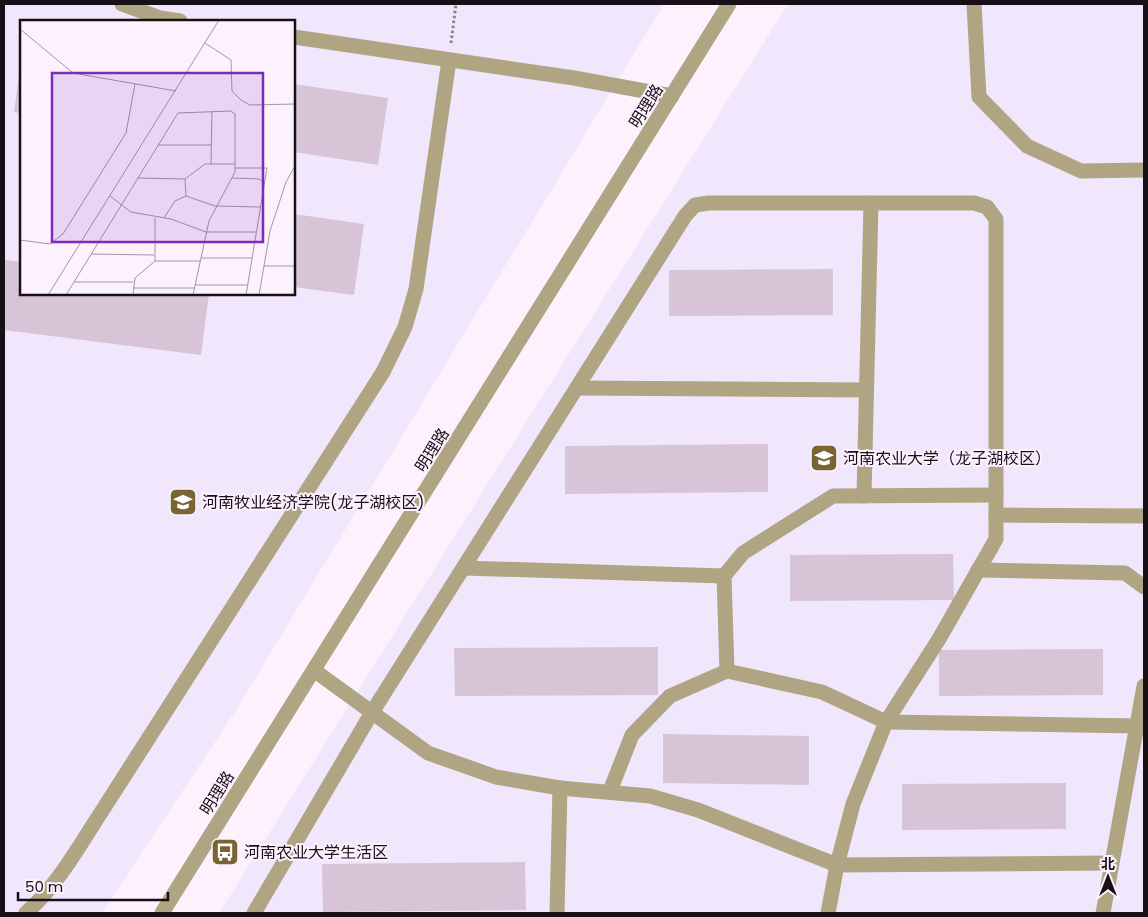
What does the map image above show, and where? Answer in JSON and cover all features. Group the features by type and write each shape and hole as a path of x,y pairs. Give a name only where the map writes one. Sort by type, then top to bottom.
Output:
{"street":[{"path":"122,4 160,18 173,20"},
{"name":"明理路","path":"162,913 729,4"},
{"path":"974,4 979,98 1027,146 1081,171 1144,170"},
{"path":"295,37 574,78 672,96"},
{"path":"26,913 50,887 97,819 383,372 404,327 416,289 449,60"},
{"path":"254,913 371,714 685,216 695,205 709,203 974,203 987,207 996,219 996,539 939,639 886,722 853,804 837,865 828,913"},
{"path":"864,496 871,203"},
{"path":"577,388 866,390"},
{"path":"727,671 724,576 743,553 833,496 996,495"},
{"path":"996,515 1144,516"},
{"path":"464,568 724,576"},
{"path":"978,570 1125,574 1144,587"},
{"path":"314,671 428,754 496,777 560,788 650,796 698,810 837,865 1111,863"},
{"path":"610,791 632,736 670,696 727,671 822,692 886,722 1138,726"},
{"path":"1103,913 1144,686"},
{"path":"557,913 560,788"}],"path":[{"path":"449,60 456,4"}],"shaded area":[{"name":"河南牧业经济学院(龙子湖校区)","path":"4,4 664,4 236,710 102,913 4,913"},
{"name":"河南农业大学（龙子湖校区）","path":"788,4 1144,4 1144,913 219,913"}],"building":[{"path":"20,67 20,113 14,112"},
{"path":"295,84 388,98 378,165 295,152"},
{"path":"295,214 364,224 354,295 295,287"},
{"path":"4,260 20,262 20,295 209,295 201,355 4,330"},
{"path":"833,269 833,315 669,316 669,270"},
{"path":"768,444 768,492 565,494 565,446"},
{"path":"953,554 954,600 790,601 790,555"},
{"path":"658,647 658,695 455,696 454,648"},
{"path":"1103,649 1103,695 939,696 939,650"},
{"path":"663,734 809,736 809,785 663,783"},
{"path":"1066,783 1066,829 902,830 902,784"},
{"path":"525,862 526,910 323,912 322,864"}],"place":[{"name":"河南农业大学（龙子湖校区）","path":"824,458"},
{"name":"河南牧业经济学院(龙子湖校区)","path":"183,502"},
{"name":"河南农业大学生活区","path":"225,852"}]}
